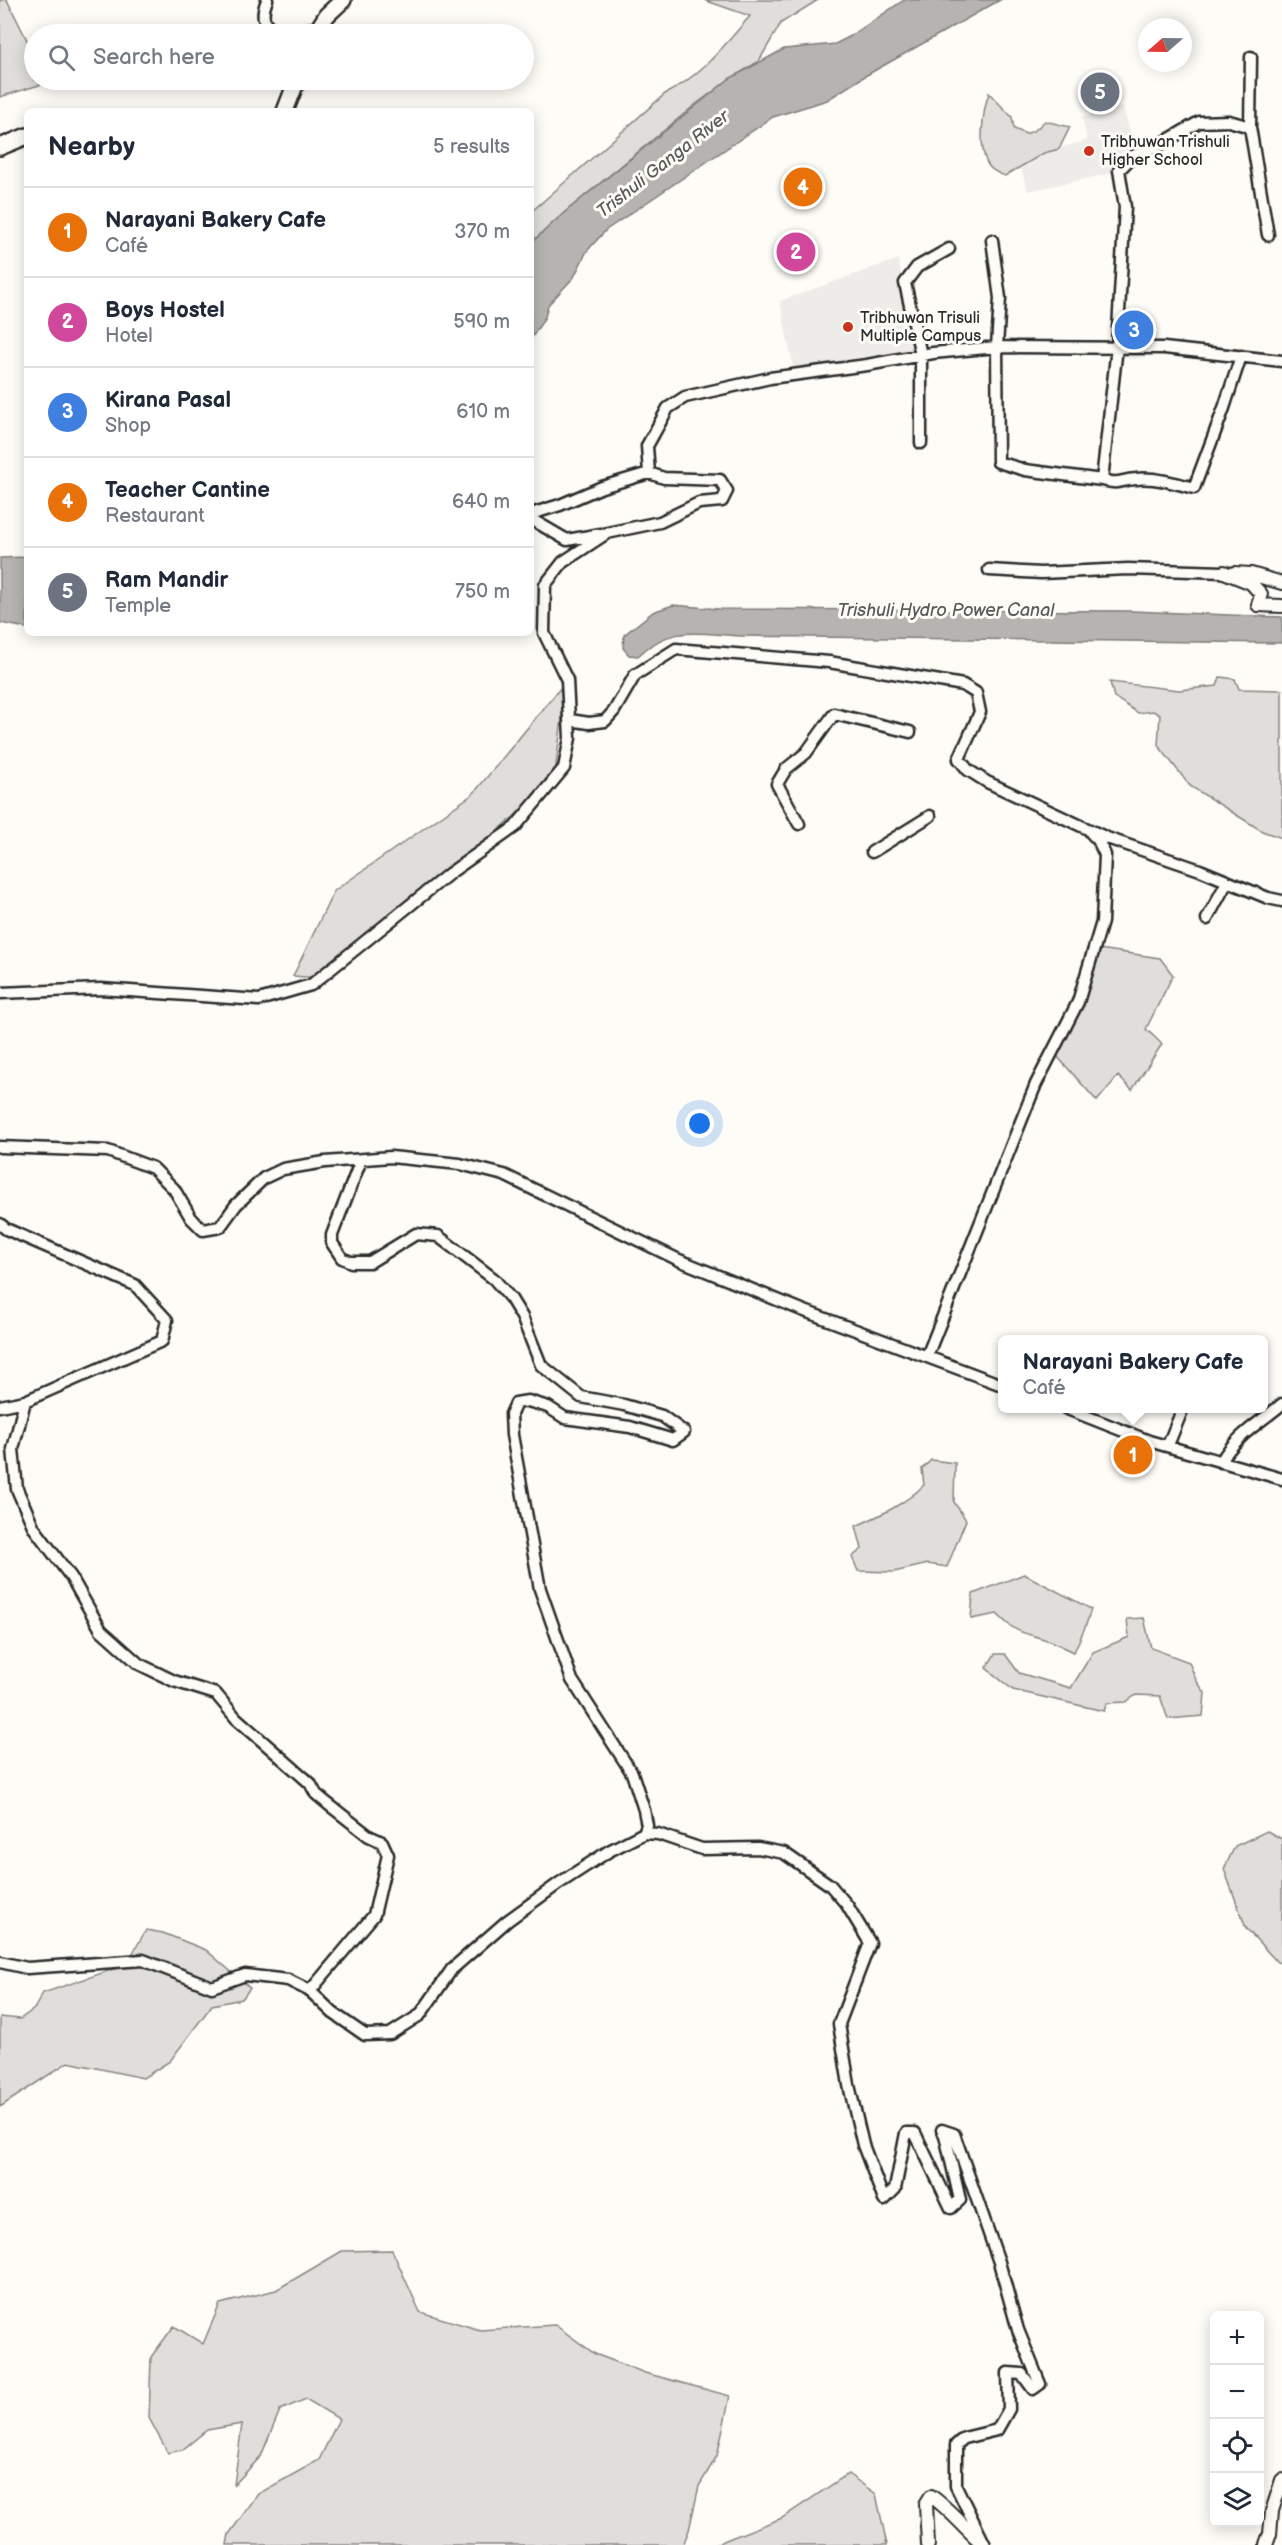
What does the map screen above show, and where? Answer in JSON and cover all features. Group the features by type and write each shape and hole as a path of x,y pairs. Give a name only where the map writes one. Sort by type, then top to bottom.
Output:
{"main road":[{"path":"322,24 342,0"},
{"path":"286,108 293,90"},
{"path":"0,147 24,137"}],"street":[{"path":"267,0 263,11 264,20 267,24"},
{"path":"1251,57 1250,127 1268,235"},
{"path":"1102,480 1117,347 1125,207 1119,170 1133,156 1154,148 1199,122 1229,121 1250,127"},
{"path":"992,240 1000,298 997,347 998,462 1025,470 1102,480 1116,484 1135,479 1194,488 1224,408 1240,356"},
{"path":"921,443 921,355 905,284 917,267 949,249"},
{"path":"649,473 647,446 668,408 685,397 770,378 921,355 997,347 1164,348 1282,361"},
{"path":"534,513 560,506 602,487 649,473 664,478 720,480 727,491 722,501 699,503 660,522 567,540 534,521"},
{"path":"0,993 101,989 258,1000 311,985 450,873 515,827 564,768 570,738 567,680 544,633 544,585 563,562 607,533"},
{"path":"989,570 1041,573 1128,569 1224,572 1251,574 1282,583"},
{"path":"1224,572 1251,584 1261,594 1258,605 1282,606"},
{"path":"570,720 589,723 604,721 614,711 635,675 676,649 829,662 963,685 976,693 980,711 958,759 968,770 987,782 1107,838 1268,898 1282,901"},
{"path":"799,824 777,784 786,769 806,753 834,714 910,732"},
{"path":"872,852 930,816"},
{"path":"927,1356 1036,1084 1078,1002 1102,922 1105,855 1098,840 1087,828"},
{"path":"1208,919 1227,882"},
{"path":"0,1147 108,1151 153,1168 174,1189 191,1218 203,1230 220,1227 236,1205 264,1178 283,1169 325,1162 391,1157 426,1159 504,1175 679,1260 802,1310 998,1383"},
{"path":"361,1160 332,1235 332,1242 342,1258 351,1262 370,1262 416,1234 438,1236 494,1279 511,1299 522,1317 541,1365 581,1397 662,1416 684,1432 673,1440 630,1427 564,1418 548,1407 528,1401 516,1403 511,1414 512,1435 540,1589 572,1680 632,1773 644,1809 647,1825 644,1833"},
{"path":"0,1407 25,1401 162,1341 166,1320 135,1284 2,1230"},
{"path":"25,1401 13,1449 17,1489 34,1528 71,1577 101,1630 139,1664 174,1681 216,1694 236,1718 310,1783 322,1799 369,1836 382,1842 388,1855 375,1915 310,1991"},
{"path":"1221,1462 1226,1452 1240,1436 1282,1404"},
{"path":"1079,1413 1167,1445 1282,1479"},
{"path":"1167,1445 1181,1413"},
{"path":"0,1962 27,1968 143,1960 212,1987 245,1975 288,1980 310,1991 333,2013 365,2035 390,2034 420,2014 452,1969 507,1921 583,1867 644,1833 658,1834 702,1849 758,1848 784,1852 830,1885 847,1905 870,1943 839,2024 849,2085 863,2145 876,2184 884,2200 895,2188 906,2133 915,2133 951,2208 960,2200 942,2130 954,2134 999,2262 1018,2330 1040,2384 1032,2389 1022,2374 1008,2373 1009,2409 997,2430 964,2438 956,2445 956,2486 985,2545"},
{"path":"1266,2545 1270,2534 1272,2511 1282,2480"},
{"path":"928,2545 926,2504 931,2496 949,2509 963,2527 985,2545"}],"shaded area":[{"path":"0,0 7,0 24,34 24,90 0,97"},
{"path":"704,0 818,0 781,23 759,61 696,104 534,240 534,209 665,94 701,69 750,16"},
{"path":"989,93 1012,117 1014,129 1026,134 1045,121 1070,127 1059,149 1044,153 1005,176 992,169 984,156 982,138 983,118"},
{"name":"Tribhuwan Trishuli Higher School","path":"1123,107 1134,147 1115,157 1110,163 1114,173 1028,191 1020,166 1044,153 1087,140 1082,117"},
{"name":"Tribhuwan Trisuli Multiple Campus","path":"898,259 916,353 794,371 780,301"},
{"path":"1220,677 1235,679 1239,689 1282,690 1282,838 1262,831 1190,786 1158,745 1160,715 1153,711 1138,713 1114,697 1110,682 1179,690 1217,686"},
{"path":"567,680 554,781 450,873 319,978 293,976 334,891 473,794"},
{"path":"1099,949 1160,958 1173,975 1146,1029 1162,1044 1132,1090 1118,1076 1097,1101 1055,1054 1069,1033"},
{"path":"931,1460 955,1463 954,1502 966,1520 947,1567 928,1564 894,1572 858,1571 852,1557 862,1549 856,1526 892,1508 917,1492 924,1485 922,1469"},
{"path":"1024,1574 1091,1609 1074,1652 1015,1629 997,1614 971,1619 973,1594"},
{"path":"1144,1618 1151,1648 1189,1662 1196,1680 1205,1693 1203,1716 1168,1719 1160,1696 1136,1695 1126,1702 1107,1703 1104,1711 1013,1690 986,1668 995,1654 1005,1654 1019,1673 1071,1688 1093,1652 1129,1637 1127,1619"},
{"path":"1267,1831 1282,1839 1282,1963 1277,1962 1246,1928 1224,1869 1235,1846"},
{"path":"146,1930 163,1933 206,1950 250,1988 242,1999 212,2005 170,2061 143,2078 68,2062 0,2107 0,2017 20,2019 34,2009 43,1993 126,1965"},
{"path":"392,2250 420,2312 480,2330 555,2325 595,2354 645,2373 730,2396 717,2456 699,2486 689,2530 683,2545 227,2545 229,2534 258,2494 319,2460 339,2419 306,2399 280,2410 261,2456 234,2485 242,2424 207,2430 182,2450 168,2453 149,2418 151,2357 174,2326 203,2344 220,2304 276,2290 342,2251"},
{"path":"848,2474 876,2494 887,2545 713,2545 782,2518"}],"water":[{"name":"Trishuli Ganga River","path":"904,0 1000,0 827,100 773,117 606,230 587,251 574,277 548,305 545,317 534,334 534,240 565,212 729,79 784,49 835,44"},
{"path":"24,557 24,627 0,623 0,558"},
{"path":"673,605 719,609 1132,611 1282,617 1282,643 742,636 687,633 663,639 638,656 629,655 623,648 624,635 653,612"}],"place":[{"name":"Ram Mandir","path":"1100,92"},
{"name":"Tribhuwan Trishuli Higher School","path":"1089,151"},
{"name":"Teacher Cantine","path":"803,187"},
{"name":"Boys Hostel","path":"796,252"},
{"name":"Tribhuwan Trisuli Multiple Campus","path":"848,327"},
{"name":"Kirana Pasal","path":"1134,330"},
{"name":"Narayani Bakery Cafe","path":"1133,1455"}],"water label":[{"name":"Trishuli Hydro Power Canal","path":"946,610"}]}
